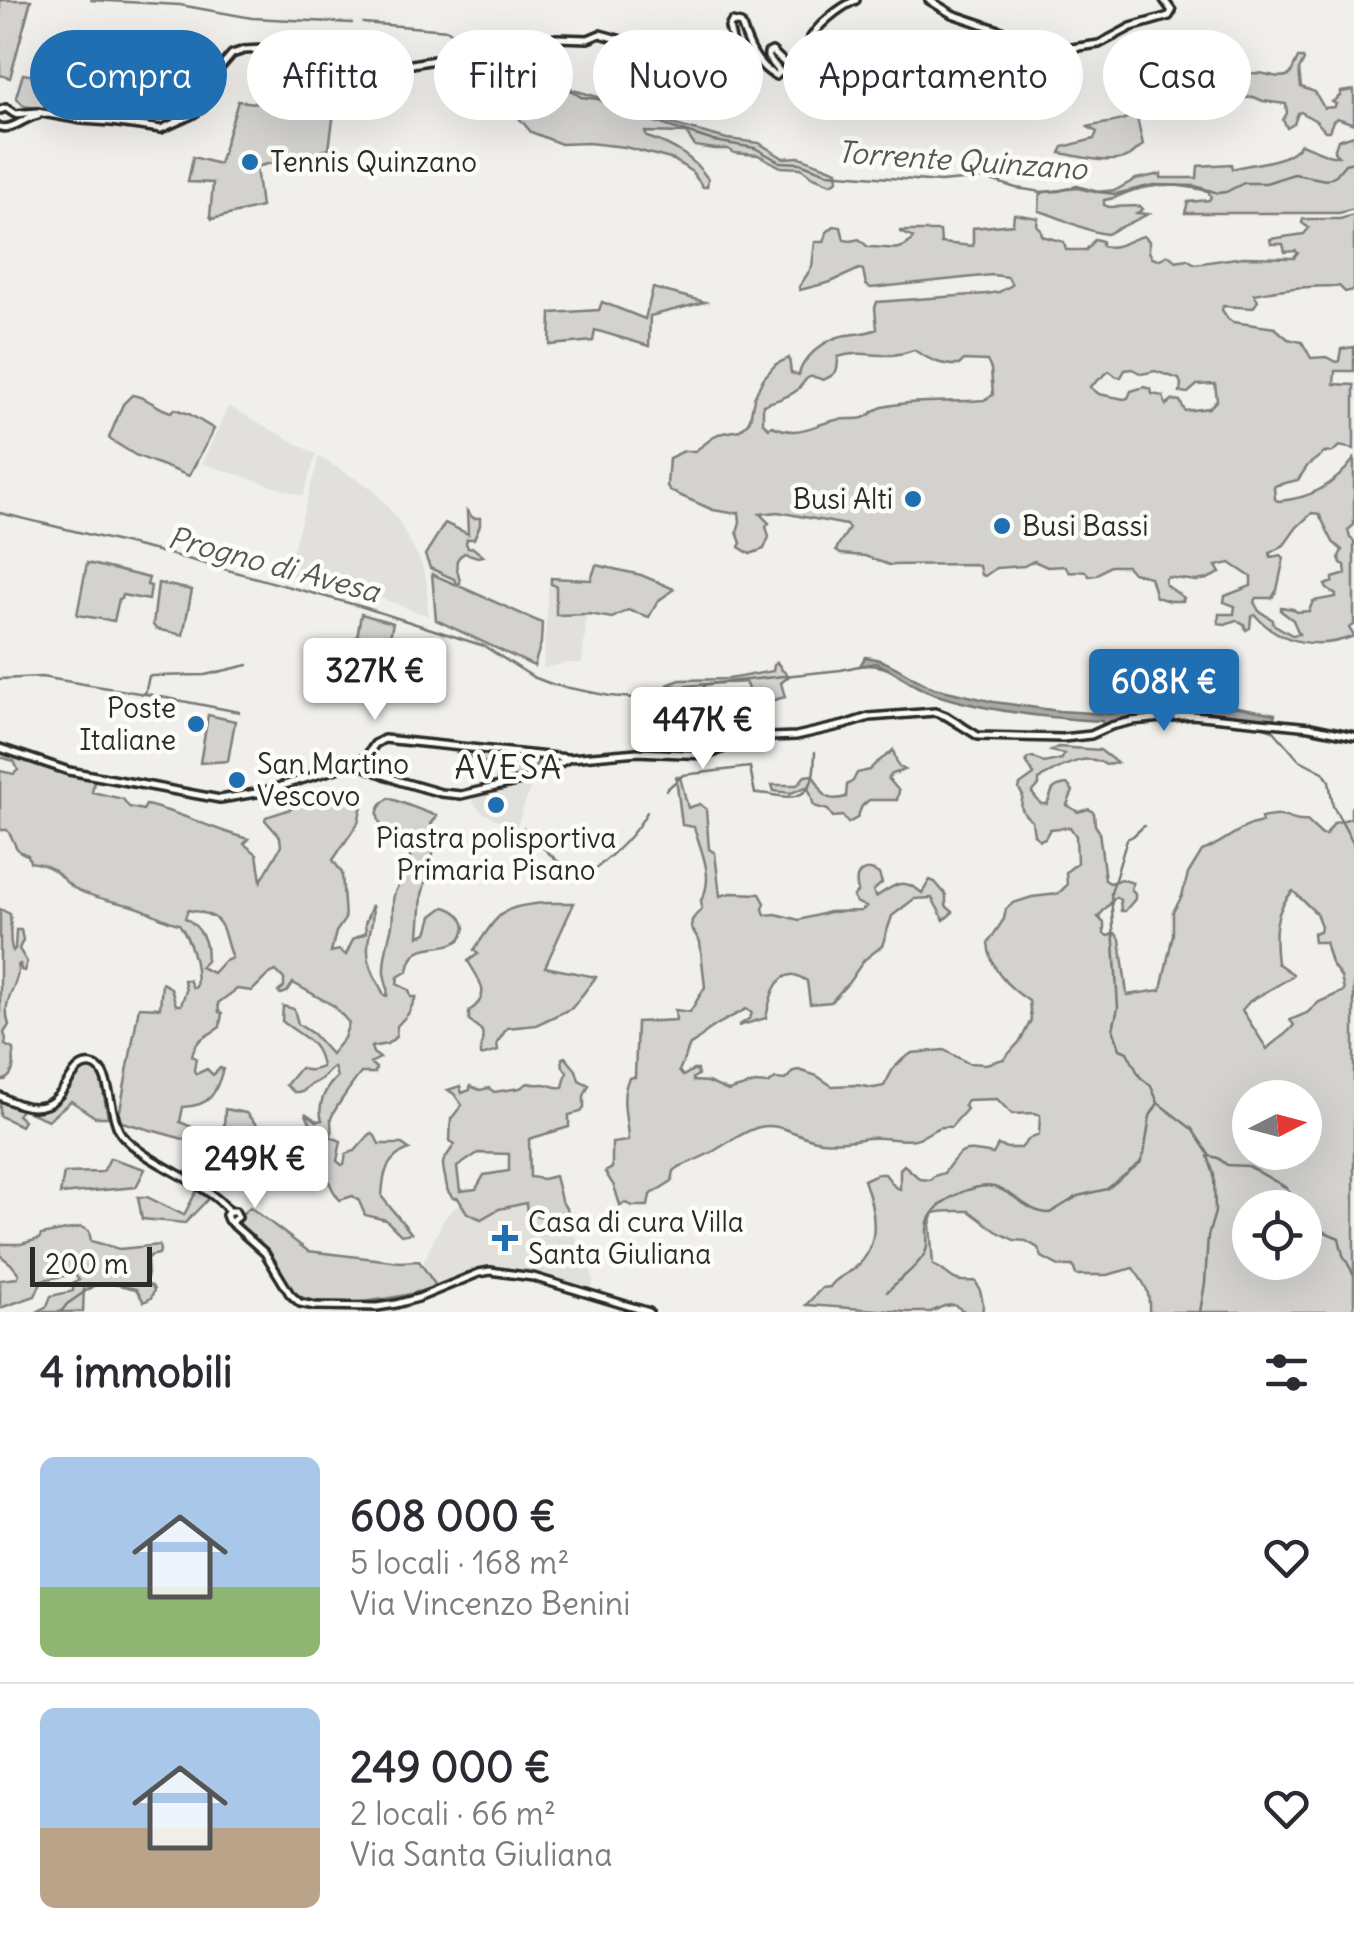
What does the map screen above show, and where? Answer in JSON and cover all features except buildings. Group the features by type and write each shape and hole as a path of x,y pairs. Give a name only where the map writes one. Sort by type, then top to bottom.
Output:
{"street":[{"path":"227,58 244,50 264,49 321,56 361,54 401,66 557,38 588,39 600,34 659,45 703,78 706,74 695,50 702,46 728,74 736,76 740,70 729,27 738,22 749,47 770,74 776,76 780,72 768,57 772,51 805,80 810,76 810,40 839,8 856,0"},
{"path":"929,0 952,14 1058,50 1098,44 1131,27 1167,17 1172,11 1164,0"},
{"path":"0,110 30,112"},
{"path":"14,124 15,114"},
{"path":"0,127 8,129 30,117"},
{"path":"82,120 162,129 183,120"},
{"path":"365,767 363,761 381,740 570,758 654,753 708,755 742,739 796,736 869,717 936,712 978,736 1091,736 1132,721 1192,715 1354,736"},
{"path":"0,748 69,771 220,800 249,796 366,756"},
{"path":"541,774 542,756"},
{"path":"348,765 454,794 511,784 570,758"},
{"path":"0,1096 31,1107 45,1106 57,1098 78,1068 98,1068 105,1078 114,1121 121,1134 216,1198 228,1211 234,1210 237,1219 231,1222 264,1253 290,1294 300,1302 314,1306 396,1304 490,1271 533,1277 649,1312"}],"shaded area":[{"path":"0,0 31,0 10,78 0,75"},
{"path":"1298,58 1303,58 1299,70 1301,87 1315,92 1324,108 1334,107 1332,102 1340,92 1354,90 1354,124 1337,118 1325,131 1301,112 1287,128 1283,120 1286,104 1251,97 1251,74 1290,75"},
{"path":"23,74 30,75 30,107 16,97"},
{"path":"573,90 593,96 593,120 661,120 727,139 759,143 783,158 800,157 837,171 838,180 831,184 801,168 781,167 758,155 695,146 686,133 645,132 647,137 689,158 708,179 707,187 703,187 692,172 674,160 625,147 561,144 531,132 521,120 573,120"},
{"name":"Tennis Quinzano","path":"238,101 247,102 247,120 333,120 329,149 256,167 261,207 212,219 213,183 188,182 193,157 219,164"},
{"path":"1138,120 1143,145 1129,156 1104,160 1060,153 1063,147 1094,139 1097,132 1088,127"},
{"path":"1354,135 1354,209 1339,213 1185,213 1188,202 1211,197 1208,191 1172,186 1144,188 1104,200 1109,207 1140,206 1143,209 1137,213 1148,214 1107,234 1039,211 1040,195 1044,192 1077,188 1095,192 1116,190 1136,179 1161,174 1161,178 1197,178 1198,166 1231,164 1232,169 1287,155 1301,144 1338,156 1334,152 1338,140"},
{"path":"1014,214 1038,218 1042,236 1064,242 1066,250 1086,250 1095,239 1102,241 1102,246 1113,247 1144,236 1152,258 1168,255 1176,261 1187,259 1195,264 1243,257 1294,258 1296,251 1285,252 1283,244 1271,244 1270,239 1304,234 1309,228 1302,223 1303,219 1354,215 1354,290 1345,292 1339,286 1275,290 1254,294 1258,301 1253,308 1223,306 1222,310 1233,322 1275,328 1288,339 1302,342 1311,358 1326,357 1336,362 1341,349 1354,347 1354,371 1335,371 1334,384 1354,385 1354,449 1339,446 1324,453 1308,465 1298,480 1274,487 1278,501 1311,494 1339,476 1354,459 1354,525 1348,530 1354,541 1354,625 1349,628 1354,636 1327,643 1301,642 1276,632 1255,615 1246,630 1236,620 1218,623 1219,614 1234,614 1235,606 1224,602 1225,596 1251,586 1251,577 1230,563 1216,566 1220,573 1207,579 1168,577 1166,585 1184,598 1169,601 1156,597 1150,577 1133,573 1127,566 1110,566 1089,576 1085,571 1069,572 1065,566 1047,567 1034,561 1024,566 996,568 985,576 974,564 889,565 836,551 849,528 846,525 778,512 760,514 769,523 769,537 764,549 750,554 739,547 739,512 713,510 670,491 669,458 695,451 718,434 740,430 747,424 763,379 776,364 789,358 791,373 799,375 808,358 825,343 877,329 877,302 986,294 1012,285 1008,277 992,275 871,288 859,269 800,290 812,267 815,242 824,242 834,226 841,227 844,240 859,239 868,247 893,248 904,246 913,238 899,231 940,231 941,243 973,246 973,228 1013,224","holes":["914,350 953,365 964,360 987,361 993,395 984,400 895,405 863,418 836,420 796,431 769,428 763,423 763,405 792,393 809,377 823,380 831,376 837,369 838,357","1125,370 1179,379 1180,392 1188,393 1197,385 1215,384 1217,400 1209,408 1185,411 1180,401 1172,400 1166,405 1163,396 1144,387 1131,391 1124,399 1099,394 1090,387 1109,371 1121,377","1312,513 1319,514 1333,542 1342,550 1339,557 1346,574 1325,585 1336,597 1313,601 1309,611 1281,607 1299,634 1292,635 1273,624 1254,602 1257,598 1272,598 1277,590 1284,558 1271,557 1270,553 1284,545"]},
{"path":"653,288 705,302 650,316 649,346 595,330 593,341 550,345 551,313 599,310 602,302 645,319"},
{"path":"132,395 171,412 175,409 189,414 214,429 189,476 135,455 109,438 123,404"},
{"path":"228,406 316,454 303,496 202,463"},
{"path":"319,457 373,489 396,517 421,563 427,582 428,616 357,589 286,574"},
{"path":"467,511 473,518 480,518 480,525 474,539 467,539 466,543 483,556 460,556 457,584 430,568 425,555 445,523 468,534"},
{"path":"87,563 149,578 149,600 122,595 114,621 77,615"},
{"path":"596,565 641,575 674,589 658,601 649,617 628,610 612,618 556,615 556,586 551,584 551,578 591,580"},
{"path":"432,574 542,623 534,666 436,620"},
{"path":"549,579 589,594 582,663 543,668"},
{"path":"158,583 192,590 183,635 153,625"},
{"path":"361,614 393,623 385,660 354,656"},
{"path":"865,657 883,661 934,688 994,702 1109,714 1194,705 1275,714 1273,720 1230,714 1166,713 1104,728 1102,721 1016,713 951,699 924,690 876,663 860,666"},
{"path":"777,662 789,676 781,683 785,697 770,701 767,692 753,700 745,682 704,685 703,693 691,695 679,704 676,686 667,685 680,680 729,679 773,671"},
{"path":"208,715 235,721 228,761 200,763"},
{"path":"1058,747 1100,750 1117,763 1074,762 1042,777 1032,793 1041,804 1047,804 1054,788 1067,784 1073,791 1067,805 1078,812 1089,809 1094,813 1105,880 1133,883 1135,899 1125,911 1121,911 1116,897 1098,917 1104,923 1104,934 1115,933 1120,939 1127,995 1161,990 1173,934 1173,912 1202,851 1271,816 1307,821 1326,835 1334,823 1351,818 1354,804 1354,1312 1149,1312 1146,1288 1133,1268 1107,1275 1076,1275 1073,1266 1059,1266 1042,1257 1038,1248 996,1231 969,1211 934,1213 930,1224 933,1265 955,1279 975,1281 982,1296 982,1312 966,1312 954,1305 931,1312 907,1312 806,1305 822,1288 830,1287 855,1268 869,1249 874,1227 864,1180 885,1174 900,1189 900,1169 904,1165 920,1179 930,1180 944,1173 964,1152 993,1154 998,1145 1021,1148 1039,1134 1040,1115 1012,1114 997,1099 967,1100 967,1109 951,1127 940,1127 909,1140 828,1142 774,1126 756,1128 679,1167 672,1181 650,1195 648,1206 620,1205 605,1172 612,1168 612,1143 628,1141 625,1093 629,1078 635,1077 637,1022 676,1020 675,1010 690,1012 705,987 700,942 691,927 702,908 707,874 694,827 682,825 676,777 680,777 688,808 700,804 706,809 709,849 715,853 720,896 760,894 765,915 799,920 829,912 861,911 866,907 853,897 858,891 858,876 868,870 879,874 882,883 873,891 876,897 899,884 922,893 930,880 946,895 946,906 953,912 944,920 932,898 914,899 892,916 882,946 864,960 831,1002 810,1004 807,981 795,975 785,977 773,992 766,1018 738,1026 750,1018 752,1013 746,1009 718,1024 690,1045 679,1071 683,1076 697,1070 693,1081 708,1082 728,1091 785,1080 799,1070 832,1086 874,1088 884,1086 893,1069 912,1053 944,1050 968,1063 986,1064 1004,1059 1021,1040 1031,1020 1029,1001 1001,977 988,943 1006,909 1032,897 1058,894 1067,885 1066,872 1077,863 1076,836 1070,827 1050,829 1040,840 1021,807 1020,785 1034,775 1028,758 1044,763 1062,759 1064,754 1051,751","holes":["1293,891 1316,913 1321,926 1320,931 1313,933 1314,942 1325,942 1344,991 1290,1020 1294,1025 1267,1049 1242,1010 1250,1001 1292,977 1277,963 1275,934 1286,899"]},
{"path":"0,749 95,777 92,792 123,799 129,807 159,808 249,839 244,844 257,854 261,881 281,846 280,837 266,817 323,799 358,794 357,801 362,805 358,823 333,860 342,873 345,919 336,932 331,952 339,950 346,955 353,939 366,933 372,905 369,960 387,996 384,967 393,900 409,866 410,854 403,843 390,844 379,820 379,809 389,798 437,816 431,824 446,844 435,847 422,895 419,936 427,933 432,916 444,907 461,917 464,932 456,942 415,954 408,971 398,977 397,984 416,997 408,1014 397,1026 396,1037 387,1044 371,1047 380,1058 370,1063 376,1068 375,1073 361,1073 331,1119 331,1137 341,1141 337,1161 342,1165 346,1154 355,1151 371,1133 379,1144 402,1144 409,1149 395,1157 387,1168 382,1197 411,1233 401,1235 386,1220 365,1215 353,1196 340,1200 322,1171 321,1148 305,1113 322,1120 323,1097 337,1077 334,1067 303,1092 294,1092 286,1085 300,1068 322,1067 313,1045 282,1021 283,1006 294,1009 298,1024 331,1054 344,1038 349,1023 334,1006 293,983 287,992 278,992 284,987 284,979 276,971 252,991 237,989 218,1003 222,1013 220,1027 199,1041 192,1056 196,1058 196,1074 207,1069 213,1075 223,1069 211,1097 183,1107 180,1122 194,1128 187,1140 118,1121 139,1007 160,1008 162,983 171,988 176,1005 181,1005 186,991 184,980 196,987 190,945 179,924 84,893 49,867 30,862 7,830 0,830 0,771 14,774 18,770 14,761 0,757","holes":["188,910 201,912 221,925 232,958 213,973 200,967 206,961 205,942 185,918"]},
{"path":"893,750 898,766 905,770 888,778 899,791 897,800 869,800 857,818 848,823 843,816 833,817 828,810 814,806 806,787 791,793 774,791 772,785 797,785 805,776 812,775 827,797 846,797 847,785 857,773 870,770"},
{"path":"457,752 538,760 532,777 496,784 500,768"},
{"path":"533,780 516,829 482,812 473,802 473,792"},
{"path":"574,903 545,967 596,977 572,1008 536,1025 507,1028 497,1043 498,1051 481,1056 482,1031 469,1020 469,1011 481,999 482,987 468,961 478,954 474,950 502,914 519,906"},
{"path":"0,909 10,914 13,951 16,930 21,930 23,940 19,949 27,962 24,971 18,965 8,1000 5,1045 13,1049 14,1062 5,1080 0,1080"},
{"path":"562,1058 576,1070 579,1080 589,1085 584,1108 569,1115 569,1127 529,1139 530,1177 555,1176 561,1200 574,1222 527,1214 526,1203 499,1209 481,1219 467,1213 448,1191 443,1168 455,1144 450,1141 451,1119 462,1105 448,1090 460,1086 462,1093 470,1090 470,1086 494,1092 528,1083 563,1087 567,1072","holes":["478,1153 509,1154 509,1171 484,1175 476,1189 460,1191 457,1167"]},
{"path":"91,1067 100,1075 108,1117 95,1117 71,1101 48,1120 22,1109 17,1115 24,1121 21,1126 0,1116 0,1098 37,1111 57,1099 79,1071"},
{"path":"225,1109 246,1113 267,1137 254,1159 223,1146"},
{"path":"110,1158 145,1169 136,1187 60,1194 64,1173 101,1172"},
{"path":"197,1190 209,1198 185,1223 142,1219 138,1197 147,1197 184,1215"},
{"name":"Casa di cura Villa Santa Giuliana","path":"467,1200 558,1205 586,1257 593,1278 592,1290 486,1267 436,1287 423,1263 443,1220"},
{"path":"250,1207 308,1251 419,1261 436,1286 386,1299 346,1303 298,1295 268,1252 239,1223"},
{"path":"81,1227 89,1231 91,1241 119,1249 159,1245 159,1254 147,1259 145,1284 154,1290 151,1298 144,1302 136,1289 110,1283 84,1287 83,1312 37,1312 47,1306 51,1296 73,1291 73,1283 79,1280 74,1274 42,1280 35,1296 0,1308 0,1280 17,1278 19,1274 1,1256 0,1244 21,1244 41,1235"}],"waterway":[{"path":"91,0 180,5 252,18 352,23"},
{"name":"Torrente Quinzano","path":"363,23 448,30"},
{"name":"Torrente Quinzano","path":"573,92 714,141 755,148 780,162 800,163 827,173 940,182 985,178 1042,192 1077,186 1116,194 1153,185 1195,186 1218,193 1244,183 1266,183 1294,174 1326,180 1345,164 1354,162"},
{"name":"Progno di Avesa","path":"0,513 363,607 484,646 533,677 554,685 610,696 634,698 670,688 864,665 888,669"},
{"path":"0,679 41,677 145,694 149,676 205,675 248,665"},
{"path":"146,694 239,712"},
{"path":"1261,726 1273,730 1298,759 1323,772 1329,781 1333,806 1354,845"},
{"path":"666,790 683,775 750,767 755,794 800,795 810,785 815,752"},
{"path":"523,828 556,860 586,877 627,840 647,812"},
{"path":"1144,826 1127,839 1111,893 1118,1008 1113,1029 1120,1049 1127,1052 1140,1077 1151,1086 1158,1103 1192,1129 1210,1156 1227,1165 1248,1166 1288,1190"},
{"path":"887,1292 922,1258 932,1214 956,1195 976,1187 994,1187 1034,1210 1050,1213 1078,1196 1107,1189 1140,1163 1150,1116 1158,1103"},
{"path":"1200,1312 1208,1236 1215,1212 1214,1175 1208,1156"},
{"path":"1322,1231 1339,1238 1354,1275"},
{"path":"61,1312 96,1284"}],"place":[{"name":"Tennis Quinzano","path":"250,162"},
{"name":"Busi Alti","path":"913,499"},
{"name":"Busi Bassi","path":"1002,526"},
{"name":"Poste Italiane","path":"196,724"},
{"name":"San Martino Vescovo","path":"237,780"},
{"name":"Piastra polisportiva Primaria Pisano","path":"496,805"},
{"name":"Casa di cura Villa Santa Giuliana","path":"505,1238"}],"district":[{"name":"AVESA","path":"509,767"}]}
